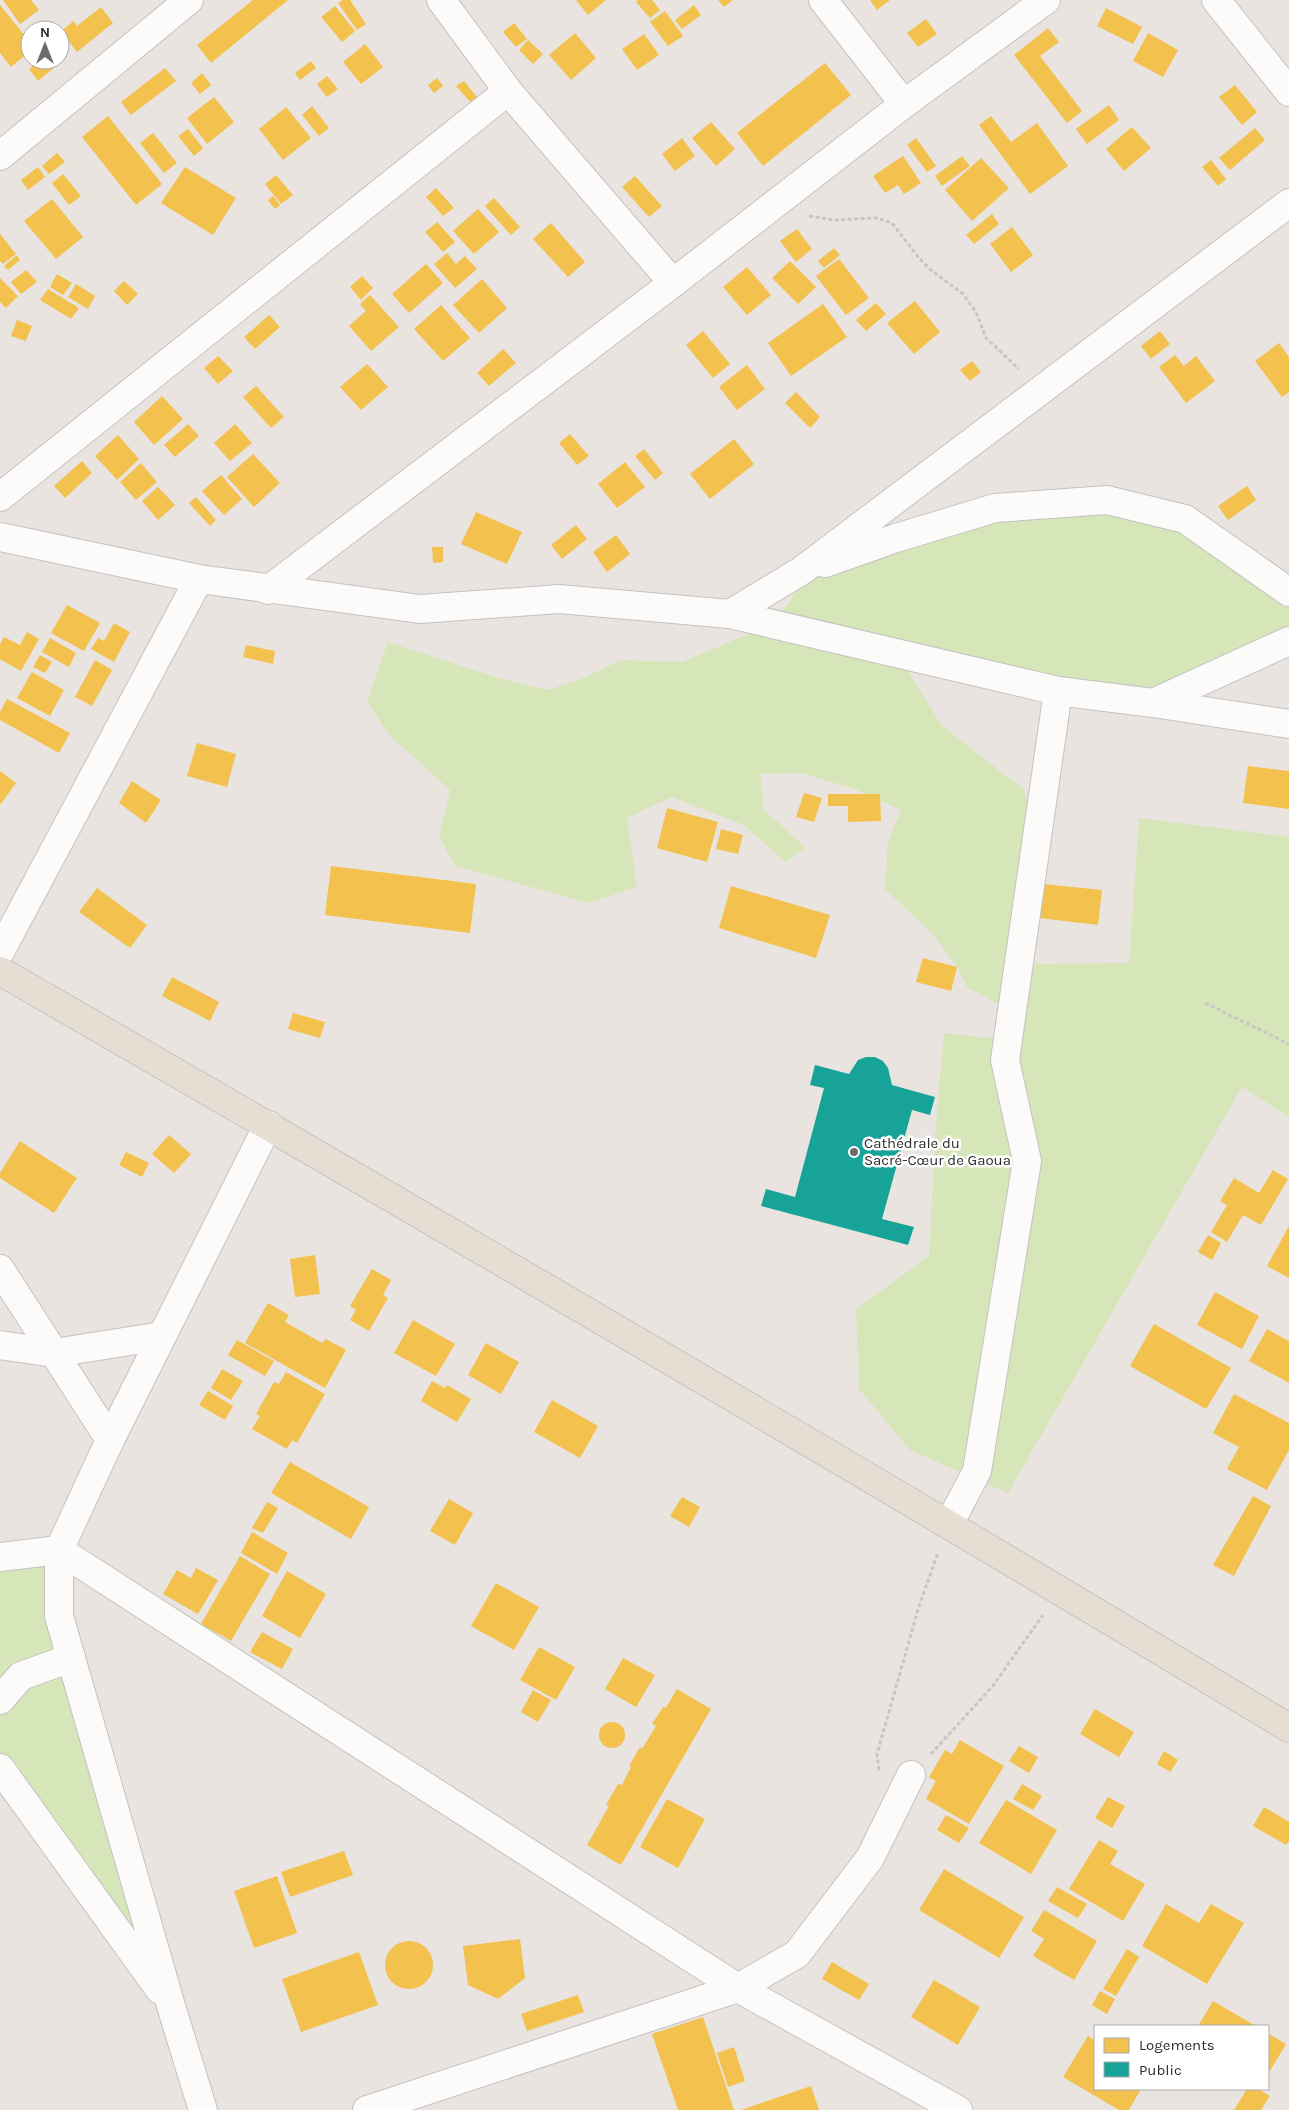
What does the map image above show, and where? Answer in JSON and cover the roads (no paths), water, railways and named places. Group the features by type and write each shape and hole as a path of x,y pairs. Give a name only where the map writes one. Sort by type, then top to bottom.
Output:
{"main road":[{"path":"0,971 268,1125 949,1524 1289,1728"}],"street":[{"path":"0,156 189,0"},
{"path":"441,0 508,91 672,282"},
{"path":"823,0 904,104"},
{"path":"268,590 904,104 1046,0"},
{"path":"1216,0 1289,92"},
{"path":"0,497 508,91"},
{"path":"730,614 801,571 1289,203"},
{"path":"801,571 896,538 995,508 1107,500 1185,519 1289,592"},
{"path":"0,537 199,579 268,590 420,609 559,599 730,614 1058,691 1153,703 1289,724"},
{"path":"0,952 199,579"},
{"path":"1153,703 1289,641"},
{"path":"949,1524 977,1471 1027,1161 1005,1060 1058,691"},
{"path":"204,2110 171,2006 59,1616 59,1550 110,1440 268,1125"},
{"path":"0,1269 110,1440"},
{"path":"0,1345 54,1353 162,1336"},
{"path":"0,1557 59,1550 738,1988 958,2110"},
{"path":"0,1700 21,1676 71,1658"},
{"path":"0,1768 171,2006"},
{"path":"367,2110 738,1988 797,1954 870,1858 912,1775"}],"place":[{"name":"Cathédrale du Sacré-Cœur de Gaoua","path":"854,1152"}]}
